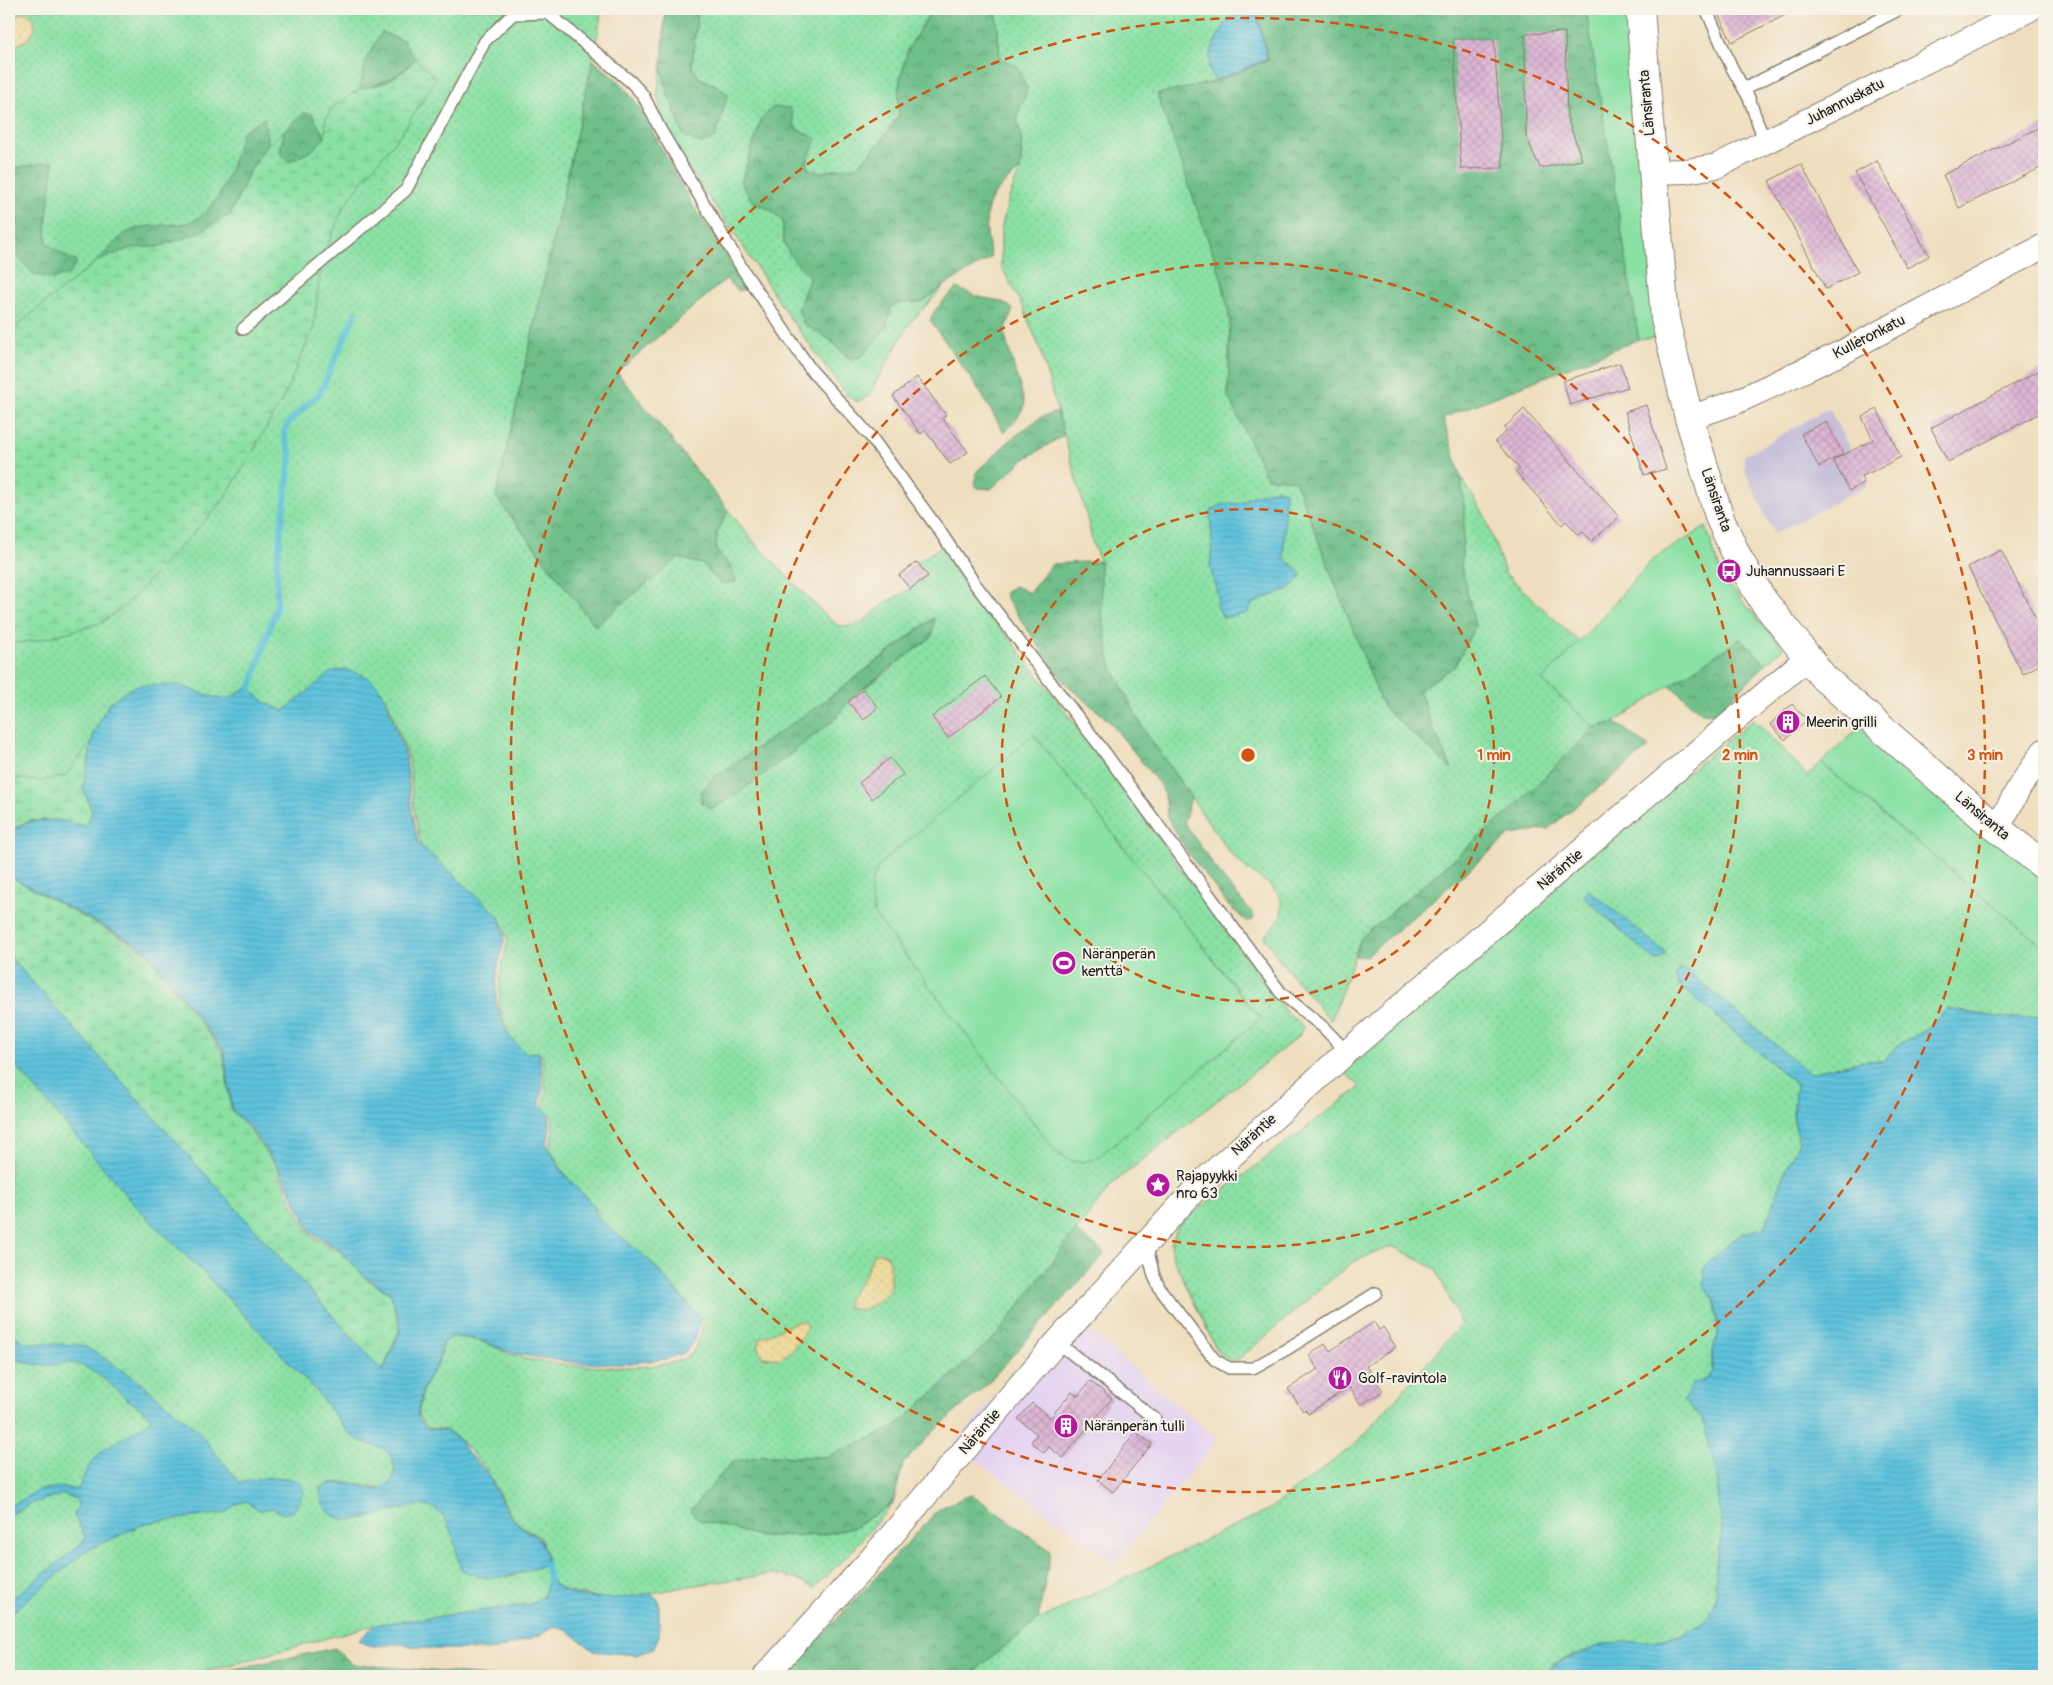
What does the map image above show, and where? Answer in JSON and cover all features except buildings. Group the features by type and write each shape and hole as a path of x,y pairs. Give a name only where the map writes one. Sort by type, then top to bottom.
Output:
{"street":[{"name":"Länsiranta","path":"1640,9 1665,319 1689,418 1720,518 1738,558 1762,599 1824,678 1997,829 2044,866"},
{"name":"Juhannuskatu","path":"1653,172 1686,171 1717,166 2030,9"},
{"name":"Kulleronkatu","path":"1689,418 1736,402 1843,352 2044,246"},
{"name":"Näräntie","path":"765,1676 872,1558 1057,1342 1199,1185 1347,1052 1807,658"},
{"path":"1997,829 2019,788 2044,751"}],"lane":[{"path":"1712,9 1707,12 1744,90 1765,142"},
{"path":"1744,90 1900,9"},
{"path":"243,329 406,190 485,41 513,14 548,14 631,82 643,95 660,129 743,270 811,370 871,437 976,584 1103,750 1280,993 1322,1027 1347,1052"},
{"path":"1146,1244 1154,1276 1160,1289 1215,1360 1228,1368 1253,1368 1376,1294"},
{"path":"1057,1342 1155,1419"}],"shaded area":[{"path":"1829,408 1868,485 1774,534 1744,469 1744,456"},
{"path":"1068,1313 1218,1440 1115,1563 954,1444"}],"green space":[{"path":"9,9 602,9 593,60 496,497 595,626 678,558 702,564 721,584 732,569 716,550 717,534 728,510 754,542 825,615 839,626 851,626 863,622 887,602 927,577 917,562 944,545 971,589 1066,712 1285,1011 1303,1027 1299,1036 1112,1184 998,1334 895,1427 827,1457 761,1456 690,1511 700,1520 759,1536 819,1535 853,1528 893,1503 852,1551 814,1588 793,1578 774,1574 689,1586 632,1597 606,1599 568,1592 549,1581 544,1595 532,1604 373,1625 192,1676 9,1676 9,1056 393,1456 394,1476 390,1483 381,1489 342,1482 327,1484 321,1487 321,1493 433,1507 511,1576 546,1564 546,1553 540,1538 520,1525 510,1514 486,1469 459,1439 446,1430 428,1428 418,1415 423,1390 438,1364 444,1343 452,1337 470,1339 486,1343 518,1357 533,1360 578,1366 631,1367 675,1362 688,1356 697,1345 704,1322 652,1263 600,1221 597,1210 565,1175 550,1148 553,1129 552,1117 543,1108 546,1090 542,1056 529,1057 510,1038 499,1007 500,975 508,939 501,919 421,846 414,809 409,760 388,702 380,689 371,680 287,714 61,823 31,820 9,830","holes":["933,618 890,670 848,702 835,719 729,800 826,700","1034,735 1255,1012 1261,1017 1061,1156 875,915"]},
{"path":"665,9 698,9 692,66 699,78 716,85 728,94 715,138 702,144 684,136 667,91 662,67"},
{"path":"698,9 930,9 928,16 908,49 899,84 899,116 881,141 858,166 821,172 808,169 808,134 761,120 741,183 753,202 773,211 783,222 784,239 789,253 811,277 798,309 804,324 830,340 850,359 890,307 899,303 922,302 945,285 909,324 868,396 857,402 847,395 789,317 738,239 685,164 667,133 657,94 662,67 667,91 684,136 716,85 699,78 692,66"},
{"path":"930,9 996,9 1000,58 1018,67 1027,90 1017,117 1022,143 1020,170 998,190 988,208 986,218 991,258 945,285 922,302 899,303 891,307 887,326 863,356 850,359 830,340 804,324 798,309 810,277 785,246 783,222 773,211 753,202 741,183 761,120 773,107 790,108 796,129 817,140 807,159 808,169 821,172 858,166 881,141 899,116 899,84 908,49 928,16"},
{"path":"996,9 1256,9 1268,60 1215,82 1158,94 1222,280 1230,320 1228,396 1295,480 1383,707 1451,767 1433,730 1419,690 1455,666 1475,626 1461,566 1465,516 1461,477 1485,516 1505,573 1579,642 1542,680 1594,727 1509,812 1361,938 1331,1021 1283,965 1264,937 1279,919 1282,910 1278,895 1274,889 1247,869 1230,853 1142,727 1111,666 1102,615 1100,561 1092,542 1089,525 1040,349 1023,307 1001,266 1001,231 1008,200 1020,170 1022,143 1017,117 1027,90 1018,67 1000,58"},
{"path":"1256,9 1586,9 1639,339 1443,418 1461,477 1465,516 1461,566 1475,625 1455,666 1419,690 1433,730 1452,769 1383,707 1295,480 1267,478 1228,396 1230,320 1222,280 1157,94 1215,82 1268,60"},
{"path":"1586,9 1626,9 1657,337 1639,339"},
{"path":"382,32 404,41 415,59 390,79 360,89 366,59"},
{"path":"415,59 436,78 405,129 363,180 343,208 321,262 314,326 286,392 250,457 219,506 126,605 101,623 39,640 9,644 9,332 96,262 130,248 158,247 196,234 231,214 249,173 268,144 284,131 280,152 288,162 312,151 325,138 326,119 331,108 360,89 385,83 404,71"},
{"path":"593,60 619,81 638,105 691,203 749,288 738,291 726,279 617,372 728,510 717,534 716,550 732,569 736,582 721,584 702,564 678,558 595,626 496,497"},
{"path":"304,113 312,114 325,138 312,151 287,162 280,152 284,131"},
{"path":"264,118 268,144 249,173 231,214 196,234 158,247 130,248 96,262 117,240 130,231 144,227 187,223 199,218 217,199 224,185 242,132"},
{"path":"54,161 46,225 47,243 77,262 69,274 53,279 33,274 19,257 17,220 9,225 9,211 11,209 9,207 9,169"},
{"path":"956,288 979,297 1003,302 1013,309 1004,333 1025,404 1017,419 1004,433 981,393 930,320 935,310"},
{"path":"1057,412 1064,435 1022,461 991,489 978,488 974,484 977,471 1014,437 1041,417"},
{"path":"1706,527 1722,577 1783,648 1766,664 1741,638 1615,722 1594,727 1542,680 1579,642 1654,558"},
{"path":"1100,561 1102,615 1111,666 1142,727 1191,797 1184,823 1225,881 1252,913 1254,919 1247,922 1228,905 1187,851 1167,817 1166,802 1161,786 1110,722 1062,680 1006,598 1005,592 1015,586 1029,593 1052,564"},
{"path":"934,618 932,637 862,689 848,702 835,719 792,753 729,800 711,809 701,802 701,792 712,779 826,700"},
{"path":"1741,638 1766,664 1715,714 1699,711 1670,685"},
{"path":"1754,719 1807,776 1821,763 2044,947 2044,1014 2034,1017 2010,1018 1947,1009 1926,1030 1899,1044 1883,1061 1862,1061 1809,1073 1688,971 1675,977 1679,985 1796,1084 1793,1116 1799,1142 1780,1183 1765,1228 1743,1233 1704,1287 1715,1300 1718,1335 1712,1351 1712,1372 1683,1400 1702,1418 1716,1469 1722,1531 1716,1564 1715,1602 1704,1622 1681,1635 1654,1641 1607,1643 1554,1663 1548,1669 1548,1676 1540,1676 1538,1673 1522,1676 968,1676 1038,1620 1268,1510 1357,1443 1461,1324 1436,1269 1392,1246 1352,1262 1239,1359 1231,1361 1218,1353 1173,1258 1171,1244 1179,1224 1360,1087 1331,1059"},
{"path":"1615,722 1649,747 1548,829 1510,835 1365,957 1355,956 1361,938 1509,812 1594,727"},
{"path":"1860,727 2044,876 2044,947 1821,763"},
{"path":"97,735 95,815 89,829 31,820 9,830 9,777 39,781 65,776"},
{"name":"Näränperän kenttä","path":"1034,735 1255,1012 1262,1017 1101,1155 1082,1162 1071,1160 1054,1149 875,915 871,894 873,878 880,864"},
{"path":"9,876 144,950 223,1052 231,1110 249,1129 278,1169 295,1209 311,1236 343,1253 367,1280 391,1294 400,1328 382,1372 9,956"},
{"path":"1075,1231 1105,1253 984,1387 935,1430 903,1464 893,1503 853,1528 819,1535 759,1536 700,1520 690,1511 732,1462 761,1456 827,1457 895,1427 998,1334"},
{"path":"971,1494 1051,1551 1038,1620 968,1676 784,1676 939,1509"},
{"path":"335,1648 352,1664 490,1676 201,1676"}],"sand":[{"path":"25,12 34,18 35,28 28,40 9,48 9,19"},
{"path":"874,1253 882,1253 888,1256 890,1264 890,1290 882,1299 871,1306 860,1310 848,1307 848,1299 865,1275"},
{"path":"805,1321 808,1327 791,1351 780,1359 762,1357 758,1347 761,1338 796,1322"}],"water":[{"path":"1237,9 1256,9 1267,59 1215,81 1209,68 1214,43 1222,28"},
{"path":"1276,489 1285,491 1284,558 1299,571 1301,577 1288,590 1251,605 1248,613 1223,618 1217,605 1218,597 1210,566 1212,542 1210,511 1221,505 1240,503 1253,496"},
{"path":"345,669 368,677 377,685 385,698 406,757 411,805 418,843 498,915 505,936 497,972 496,1003 507,1034 526,1053 539,1052 543,1087 540,1105 549,1114 550,1126 547,1145 562,1172 594,1206 597,1217 649,1260 701,1319 695,1340 684,1353 667,1359 622,1364 577,1363 515,1354 476,1339 452,1336 443,1343 437,1365 422,1391 417,1416 427,1429 446,1431 459,1440 466,1451 485,1470 509,1515 520,1526 539,1539 546,1554 546,1565 503,1577 482,1577 461,1569 449,1527 440,1513 433,1508 422,1505 408,1507 359,1519 344,1519 331,1514 323,1503 320,1488 326,1485 342,1483 380,1490 392,1481 395,1471 392,1457 385,1449 360,1441 347,1432 317,1392 203,1272 141,1212 9,1058 9,956 383,1372 401,1328 391,1294 364,1276 340,1250 311,1233 279,1168 250,1128 232,1110 224,1051 144,948 9,876 9,832 32,821 58,820 86,826 92,812 83,787 94,731 110,702 135,686 178,685 219,699 230,698 247,687 266,703 284,711 331,672"},
{"path":"1589,890 1665,952 1665,956 1657,961 1652,958 1587,900 1584,896"},
{"path":"1679,968 1688,971 1809,1073 1862,1061 1883,1061 1899,1044 1926,1030 1947,1009 2010,1018 2034,1017 2044,1014 2044,1676 1548,1676 1548,1669 1554,1664 1607,1643 1654,1641 1681,1635 1704,1622 1715,1602 1716,1564 1722,1531 1716,1469 1702,1418 1683,1400 1694,1383 1704,1381 1712,1372 1712,1351 1718,1335 1715,1300 1704,1287 1705,1266 1724,1247 1743,1233 1765,1228 1780,1183 1799,1142 1793,1116 1796,1084 1679,985 1675,977"},
{"path":"9,1330 16,1337 27,1343 81,1345 97,1353 142,1384 198,1431 240,1483 278,1477 301,1483 304,1493 293,1512 282,1514 273,1508 259,1510 246,1501 236,1504 226,1513 146,1523 86,1551 9,1615 9,1601 83,1543 85,1536 74,1516 78,1505 76,1499 64,1494 32,1503 9,1516 9,1507 39,1490 62,1487 78,1490 92,1462 100,1453 152,1419 102,1377 87,1368 69,1363 36,1364 9,1356"},
{"path":"548,1581 569,1593 579,1596 619,1598 650,1593 659,1600 659,1636 653,1649 636,1655 594,1651 566,1629 555,1626 540,1635 496,1650 433,1649 399,1644 374,1646 364,1644 359,1640 374,1625 532,1604 544,1595"}],"waterway":[{"path":"250,690 277,605 277,562 291,455 284,431 289,422 320,393 356,312"},
{"path":"546,1564 551,1587"}],"place":[{"name":"Juhannussaari E","path":"1729,571"},
{"name":"Meerin grilli","path":"1788,722"},
{"name":"Näränperän kenttä","path":"1064,963"},
{"name":"Rajapyykki nro 63","path":"1158,1185"},
{"name":"Golf-ravintola","path":"1340,1378"},
{"name":"Näränperän tulli","path":"1066,1426"}]}
